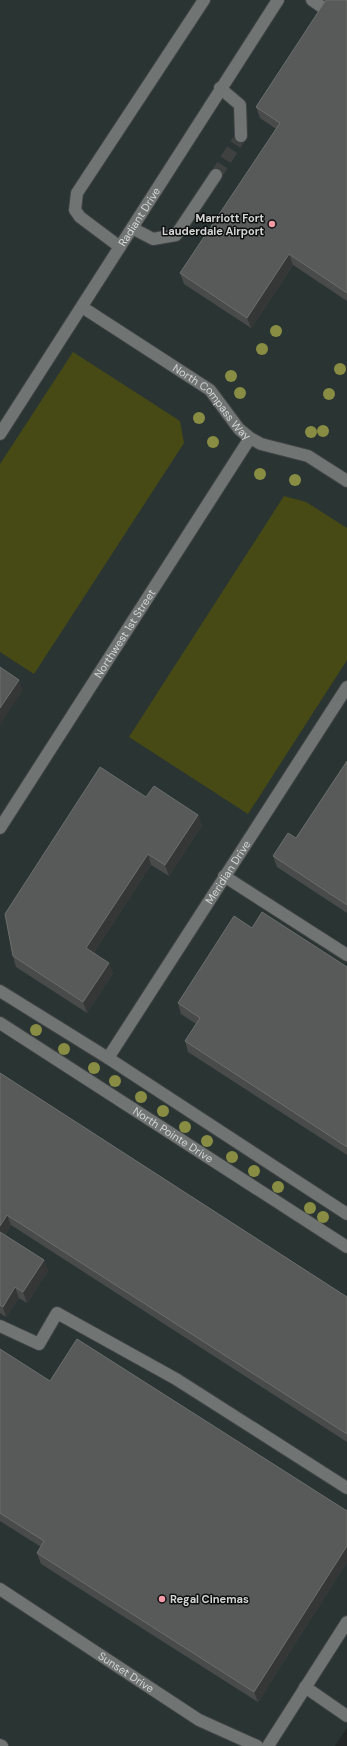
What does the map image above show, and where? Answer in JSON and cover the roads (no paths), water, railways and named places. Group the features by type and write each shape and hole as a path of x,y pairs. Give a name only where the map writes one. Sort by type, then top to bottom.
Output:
{"street":[{"path":"120,247 80,217 75,210 77,193 204,0"},
{"name":"Radiant Drive","path":"0,434 220,88 278,0"},
{"path":"312,0 325,9 336,6"},
{"path":"220,88 240,104 241,136"},
{"path":"132,228 153,238 176,235 216,175"},
{"name":"North Compass Way","path":"82,307 210,390 239,430 250,438 261,444 308,456 347,481"},
{"name":"Northwest 1st Street","path":"0,828 250,438"},
{"name":"Meridian Drive","path":"108,1058 347,687"},
{"path":"224,876 347,955"},
{"path":"0,991 108,1058 347,1214"},
{"name":"North Pointe Drive","path":"0,1023 347,1247"},
{"path":"0,1326 39,1344 57,1313 176,1379 347,1488"},
{"name":"Sunset Drive","path":"0,1589 199,1720 257,1746"},
{"path":"268,1746 347,1622"},
{"path":"305,1687 347,1716"}],"tunnel":[{"path":"216,175 241,136"}],"place":[{"name":"Marriott Fort Lauderdale Airport","path":"272,224"},
{"name":"Regal Cinemas","path":"162,1599"}]}
